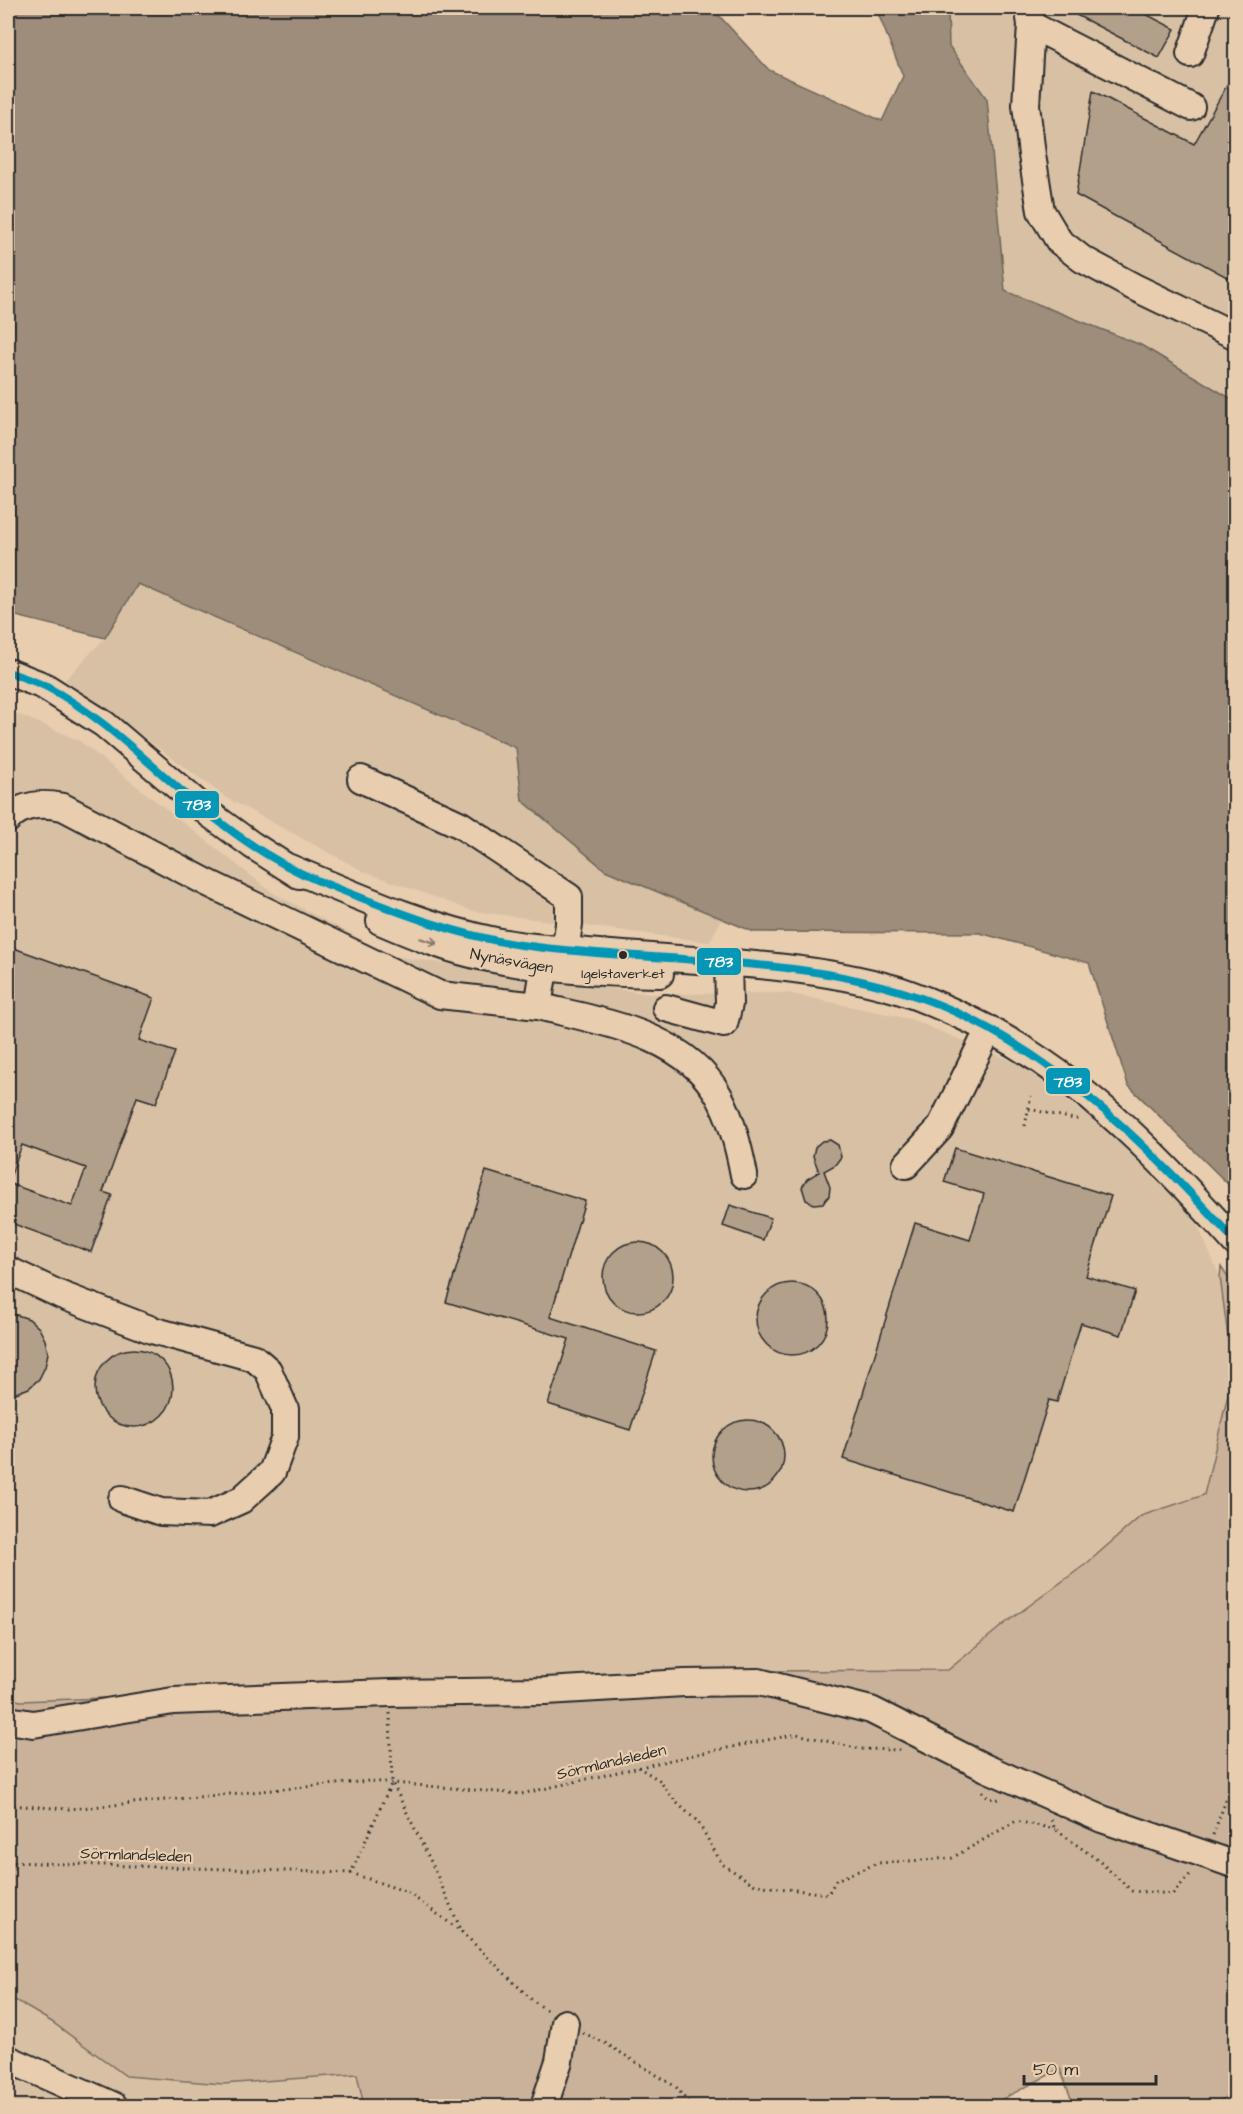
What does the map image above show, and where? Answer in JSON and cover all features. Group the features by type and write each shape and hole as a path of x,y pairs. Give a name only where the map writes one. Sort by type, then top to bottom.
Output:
{"street":[{"path":"1190,54 1206,8"},
{"path":"1191,107 1030,16 1026,105 1032,155 1041,211 1059,241 1082,259 1134,287 1236,336"},
{"name":"Nynäsvägen","path":"8,672 44,686 96,718 211,815 252,845 346,906 420,938 488,958 555,958 604,973 728,969 832,975 896,989 937,1004 989,1029 1070,1079 1153,1153 1236,1243"},
{"path":"361,778 461,825 569,897 555,958 538,1006"},
{"path":"8,819 14,812 40,803 63,807 206,882 440,995 538,1006 627,1029 667,1046 705,1076 719,1096 738,1144 744,1174"},
{"path":"666,1008 724,1024 729,1004 728,969"},
{"path":"906,1165 940,1128 989,1029"},
{"path":"8,1270 61,1295 152,1330 254,1358 268,1371 285,1409 285,1437 272,1472 241,1500 210,1514 161,1512 122,1499"},
{"path":"8,1736 33,1724 173,1701 389,1693 546,1691 684,1683 759,1682 871,1710 986,1768 1102,1819 1236,1865"},
{"path":"8,1720 33,1724"},
{"path":"544,2106 559,2061 565,2023"},
{"path":"8,2059 114,2106"}],"path":[{"path":"1025,1126 1031,1096"},
{"path":"389,1693 392,1782 462,1932 532,2000 565,2023 605,2043 676,2087 691,2106"},
{"name":"Sörmlandsleden","path":"8,1805 69,1809 369,1781 521,1794 797,1734 860,1749 904,1750"},
{"path":"638,1767 659,1780 676,1802 698,1822 722,1864 755,1885 828,1894 836,1881 878,1863 952,1858 1016,1821 1055,1829 1099,1861 1132,1891 1173,1894 1205,1855 1226,1800 1236,1796"},
{"path":"351,1873 392,1782"},
{"path":"976,1784 989,1798 1011,1801"},
{"path":"1048,1814 1055,1829"},
{"name":"Sörmlandsleden","path":"8,1862 351,1873 407,1892 462,1932"}],"shaded area":[{"path":"8,8 712,8 769,70 882,121 903,76 876,8 948,8 949,46 987,99 1005,291 1141,345 1235,401 1235,1191 1128,1085 1089,963 980,933 754,932 605,870 522,800 516,748 138,584 105,638 8,614"},
{"path":"948,8 1170,8 1181,14 1235,16 1235,401 1141,345 1005,291 987,100 949,46"},
{"path":"137,583 516,748 522,800 605,870 722,919 709,942 473,911 365,872 227,798 65,680 105,638"},
{"name":"Igelstaverket","path":"8,710 78,740 273,893 393,956 649,994 787,993 910,1019 1022,1065 1103,1127 1195,1219 1220,1277 1233,1374 1204,1495 1141,1517 1086,1564 1004,1624 948,1670 762,1671 514,1683 20,1701 8,1697"},
{"path":"1221,1267 1235,1288 1236,2090 1212,2106 1074,2106 1060,2069 989,2106 364,2106 357,2074 223,2084 126,2076 52,2022 8,1996 8,1697 20,1701 514,1683 762,1671 948,1670 1004,1624 1086,1564 1141,1516 1204,1495 1233,1374 1220,1277"},
{"path":"8,1996 52,2022 223,2084 357,2074 364,2106 8,2106"}],"building":[{"path":"1063,8 1134,8 1175,29 1159,58"},
{"path":"1236,69 1236,282 1076,195 1093,91 1194,144"},
{"path":"8,946 154,998 139,1040 175,1052 156,1103 137,1097 103,1192 112,1195 91,1252 8,1222 8,1183 72,1206 86,1168 22,1145 8,1180"},
{"path":"830,1140 838,1145 841,1157 835,1165 824,1171 830,1187 829,1196 823,1203 814,1204 806,1200 802,1187 807,1179 819,1172 813,1156 815,1147 822,1141"},
{"path":"955,1148 1111,1196 1086,1276 1135,1291 1121,1335 1081,1323 1057,1402 1049,1400 1014,1512 843,1459 915,1223 970,1240 984,1194 944,1182"},
{"path":"486,1171 585,1201 550,1317 656,1351 630,1430 548,1404 569,1339 446,1302"},
{"path":"730,1205 771,1218 763,1240 723,1226"},
{"path":"638,1242 651,1245 663,1252 670,1264 673,1277 670,1290 663,1302 651,1309 638,1312 625,1309 613,1302 606,1290 603,1277 606,1264 613,1252 625,1245"},
{"path":"792,1283 812,1289 822,1299 828,1319 822,1339 812,1349 792,1355 772,1349 762,1339 756,1319 762,1299 772,1289"},
{"path":"8,1314 29,1319 39,1328 48,1353 39,1379 29,1388 8,1394"},
{"path":"134,1349 149,1352 162,1360 170,1373 173,1388 170,1403 162,1416 149,1424 134,1427 119,1424 106,1416 98,1403 95,1388 98,1373 106,1360 119,1352"},
{"path":"755,1420 774,1430 782,1442 784,1456 782,1470 774,1482 762,1490 741,1492 722,1482 714,1470 712,1449 722,1430 734,1422"}],"transit line":[{"name":"783","path":"8,672 47,687 80,707 111,730 205,810 260,850 300,873 394,910 444,927 521,945 739,963 847,978 899,991 949,1009 991,1030 1031,1054 1069,1081 1139,1142 1236,1242"}],"place":[{"name":"Igelstaverket","path":"623,955"}]}
